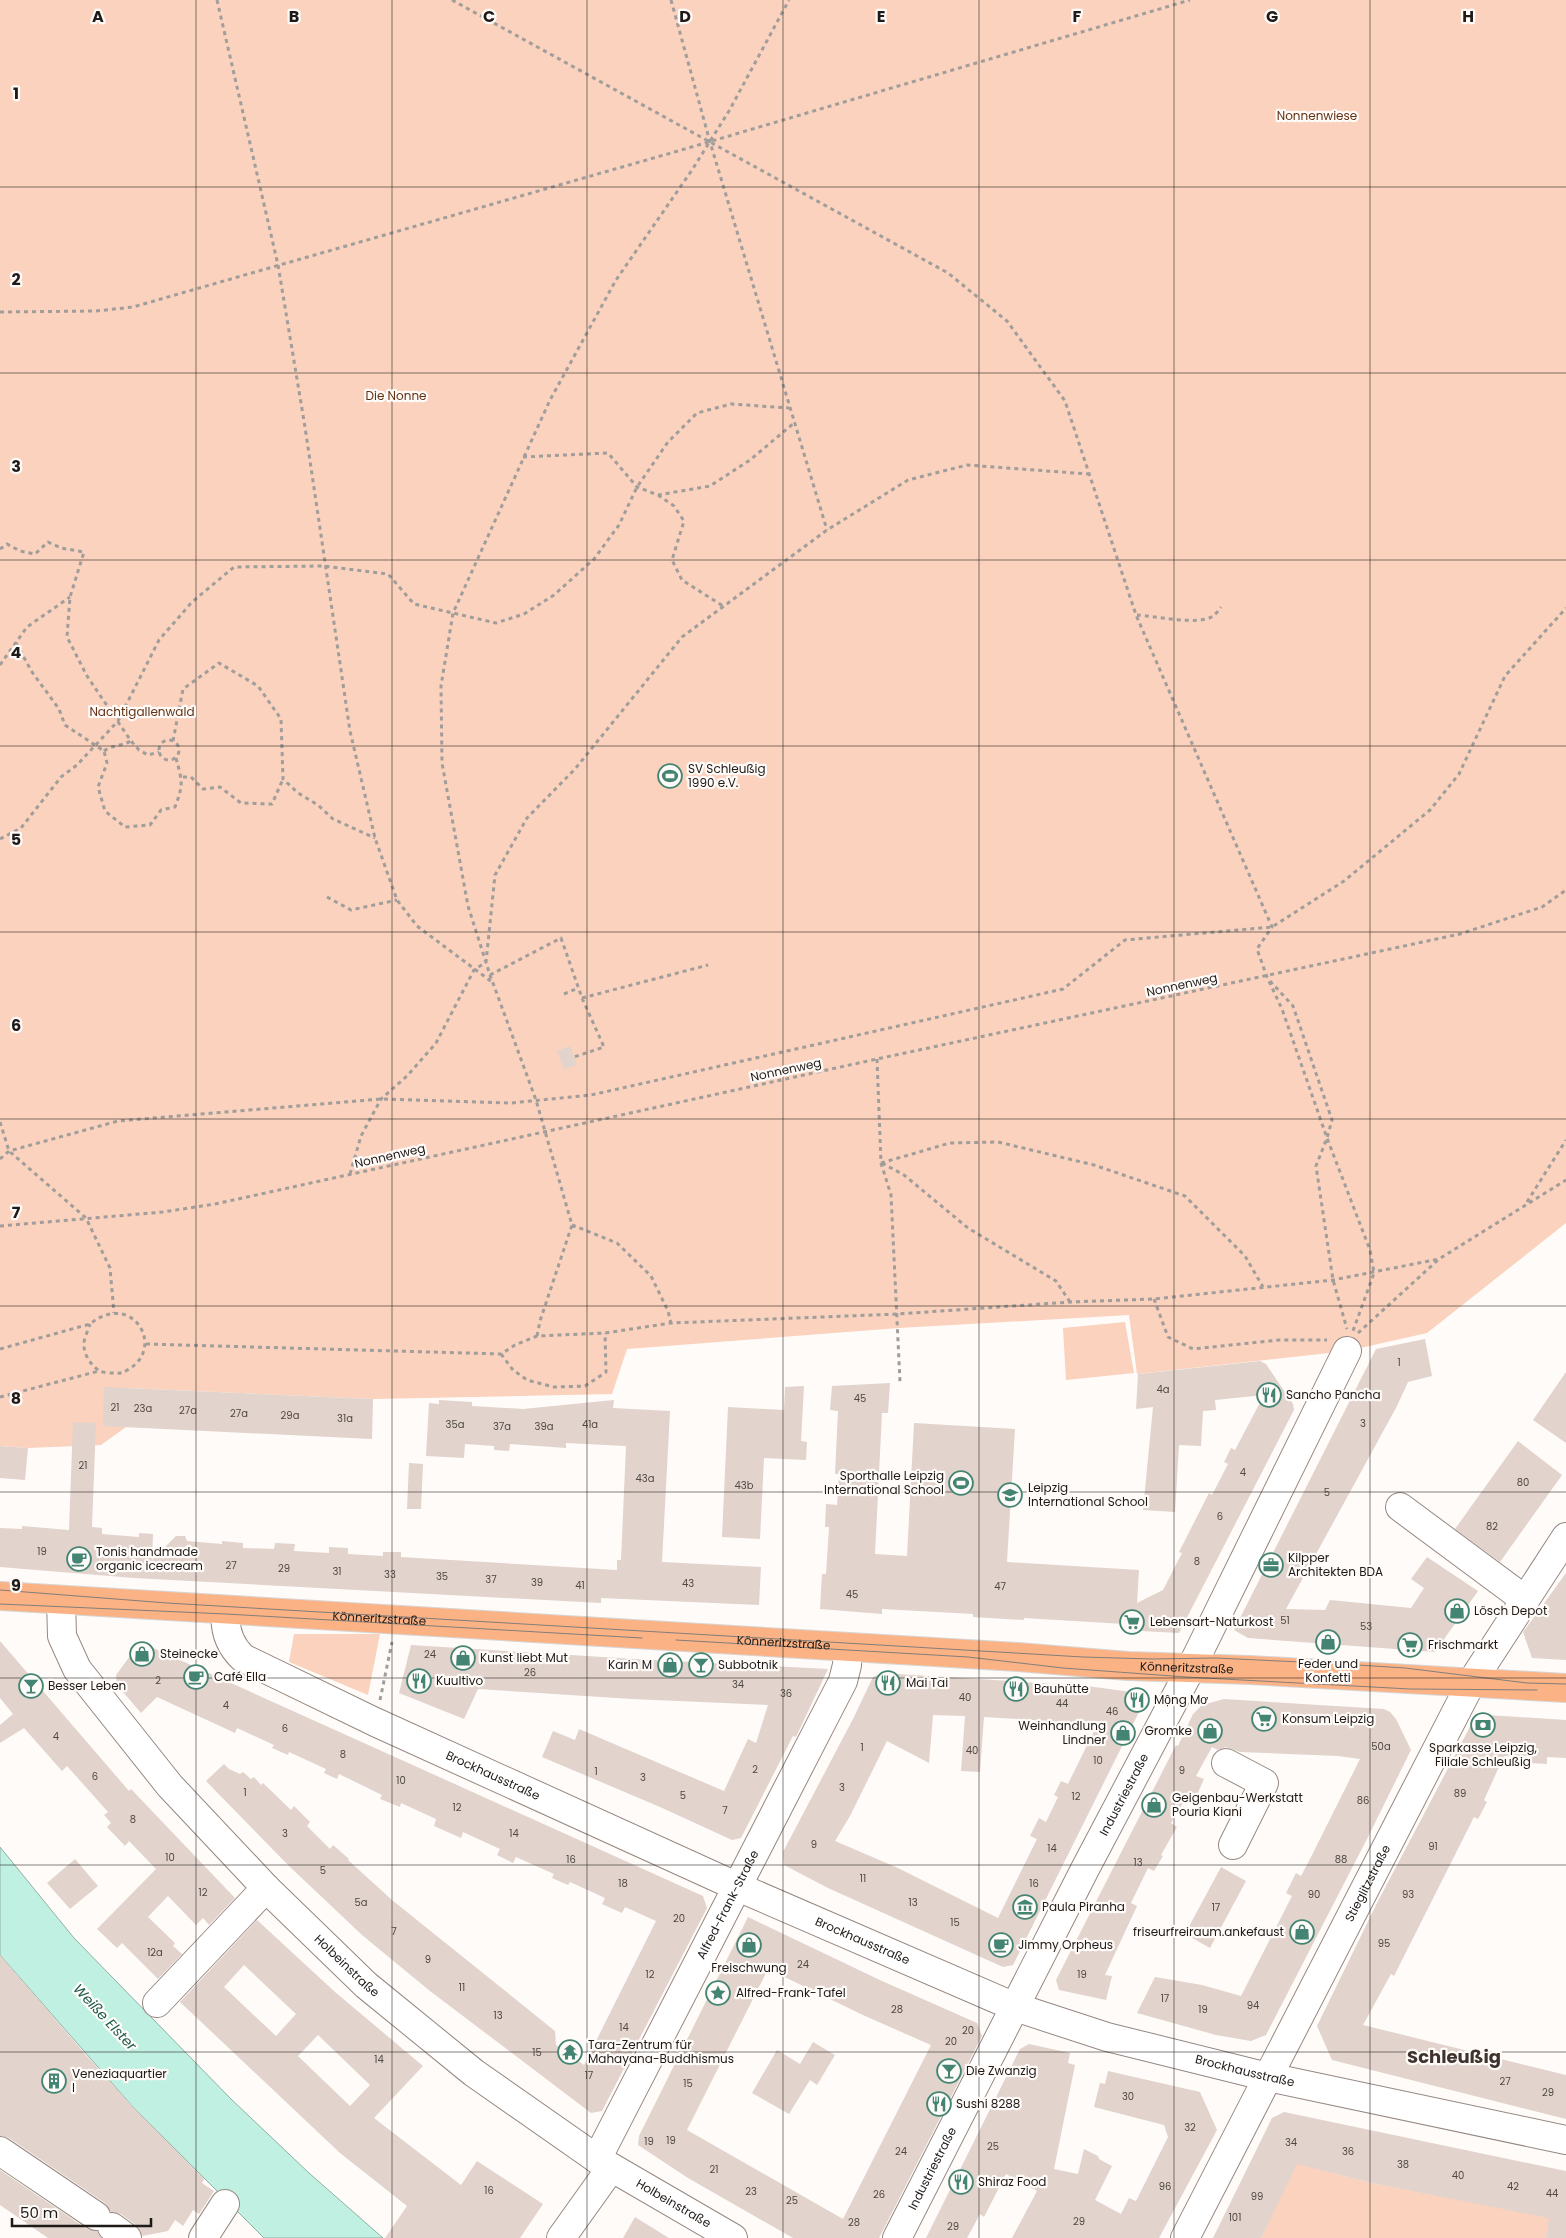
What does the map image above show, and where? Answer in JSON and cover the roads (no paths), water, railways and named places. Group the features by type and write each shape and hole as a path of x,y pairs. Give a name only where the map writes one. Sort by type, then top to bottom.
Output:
{"main road":[{"name":"Könneritzstraße","path":"0,1596 1018,1656 1128,1666 1566,1688"}],"street":[{"name":"Industriestraße","path":"897,2238 1085,1869 1191,1668 1349,1346"},
{"path":"1400,1507 1524,1600"},
{"name":"Stieglitzstraße","path":"1185,2238 1471,1683 1566,1537"},
{"name":"Holbeinstraße","path":"61,1600 62,1636 77,1669 170,1786 266,1888 380,1997 474,2073 604,2164 733,2238"},
{"name":"Brockhausstraße","path":"226,1610 229,1639 233,1648 242,1658 375,1722 738,1887 1015,2008 1107,2037 1268,2077 1566,2140"},
{"name":"Alfred-Frank-Straße","path":"561,2238 604,2164 738,1887 844,1681 848,1646"},
{"path":"1226,1763 1264,1783 1233,1845"},
{"path":"156,2003 266,1888"},
{"path":"0,2151 112,2227"},
{"path":"203,2238 224,2204"}],"water":[{"name":"Weiße Elster","path":"0,1847 74,1938 231,2099 309,2173 383,2238 264,2238 132,2106 0,1955"}],"tram line":[{"path":"0,1590 167,1603 1083,1657 1216,1658 1342,1664 1405,1668 1527,1683 1566,1684"},
{"path":"0,1604 226,1614 642,1638"},
{"path":"676,1640 968,1657 1063,1668 1186,1677 1410,1689 1537,1690"}],"place":[{"name":"SV Schleußig 1990 e.V.","path":"670,776"},
{"name":"Sancho Pancha","path":"1269,1395"},
{"name":"Sporthalle Leipzig International School","path":"961,1483"},
{"name":"Leipzig International School","path":"1010,1495"},
{"name":"Tonis handmade organic icecream","path":"79,1559"},
{"name":"Kilpper Architekten BDA","path":"1271,1565"},
{"name":"Lösch Depot","path":"1457,1611"},
{"name":"Lebensart-Naturkost","path":"1132,1622"},
{"name":"Feder und Konfetti","path":"1328,1642"},
{"name":"Frischmarkt","path":"1410,1645"},
{"name":"Steinecke","path":"142,1654"},
{"name":"Kunst liebt Mut","path":"463,1658"},
{"name":"Karin M","path":"670,1665"},
{"name":"Subbotnik","path":"701,1665"},
{"name":"Café Ella","path":"196,1677"},
{"name":"Kuultivo","path":"419,1681"},
{"name":"Mai Tai","path":"888,1683"},
{"name":"Besser Leben","path":"31,1686"},
{"name":"Bauhütte","path":"1016,1689"},
{"name":"Mộng Mơ","path":"1137,1700"},
{"name":"Konsum Leipzig","path":"1264,1719"},
{"name":"Sparkasse Leipzig, Filiale Schleußig","path":"1483,1725"},
{"name":"Gromke","path":"1210,1731"},
{"name":"Weinhandlung Lindner","path":"1123,1733"},
{"name":"Geigenbau-Werkstatt Pouria Kiani","path":"1154,1805"},
{"name":"Paula Piranha","path":"1025,1907"},
{"name":"friseurfreiraum.ankefaust","path":"1302,1932"},
{"name":"Freischwung","path":"749,1945"},
{"name":"Jimmy Orpheus","path":"1001,1945"},
{"name":"Alfred-Frank-Tafel","path":"718,1993"},
{"name":"Tara-Zentrum für Mahayana-Buddhismus","path":"570,2052"},
{"name":"Die Zwanzig","path":"949,2071"},
{"name":"Veneziaquartier I","path":"54,2081"},
{"name":"Sushi 8288","path":"939,2104"},
{"name":"Shiraz Food","path":"961,2182"}],"district":[{"name":"Schleußig","path":"1454,2057"}],"park label":[{"name":"Nonnenwiese","path":"1317,116"},
{"name":"Die Nonne","path":"396,396"},
{"name":"Nachtigallenwald","path":"142,712"}]}
